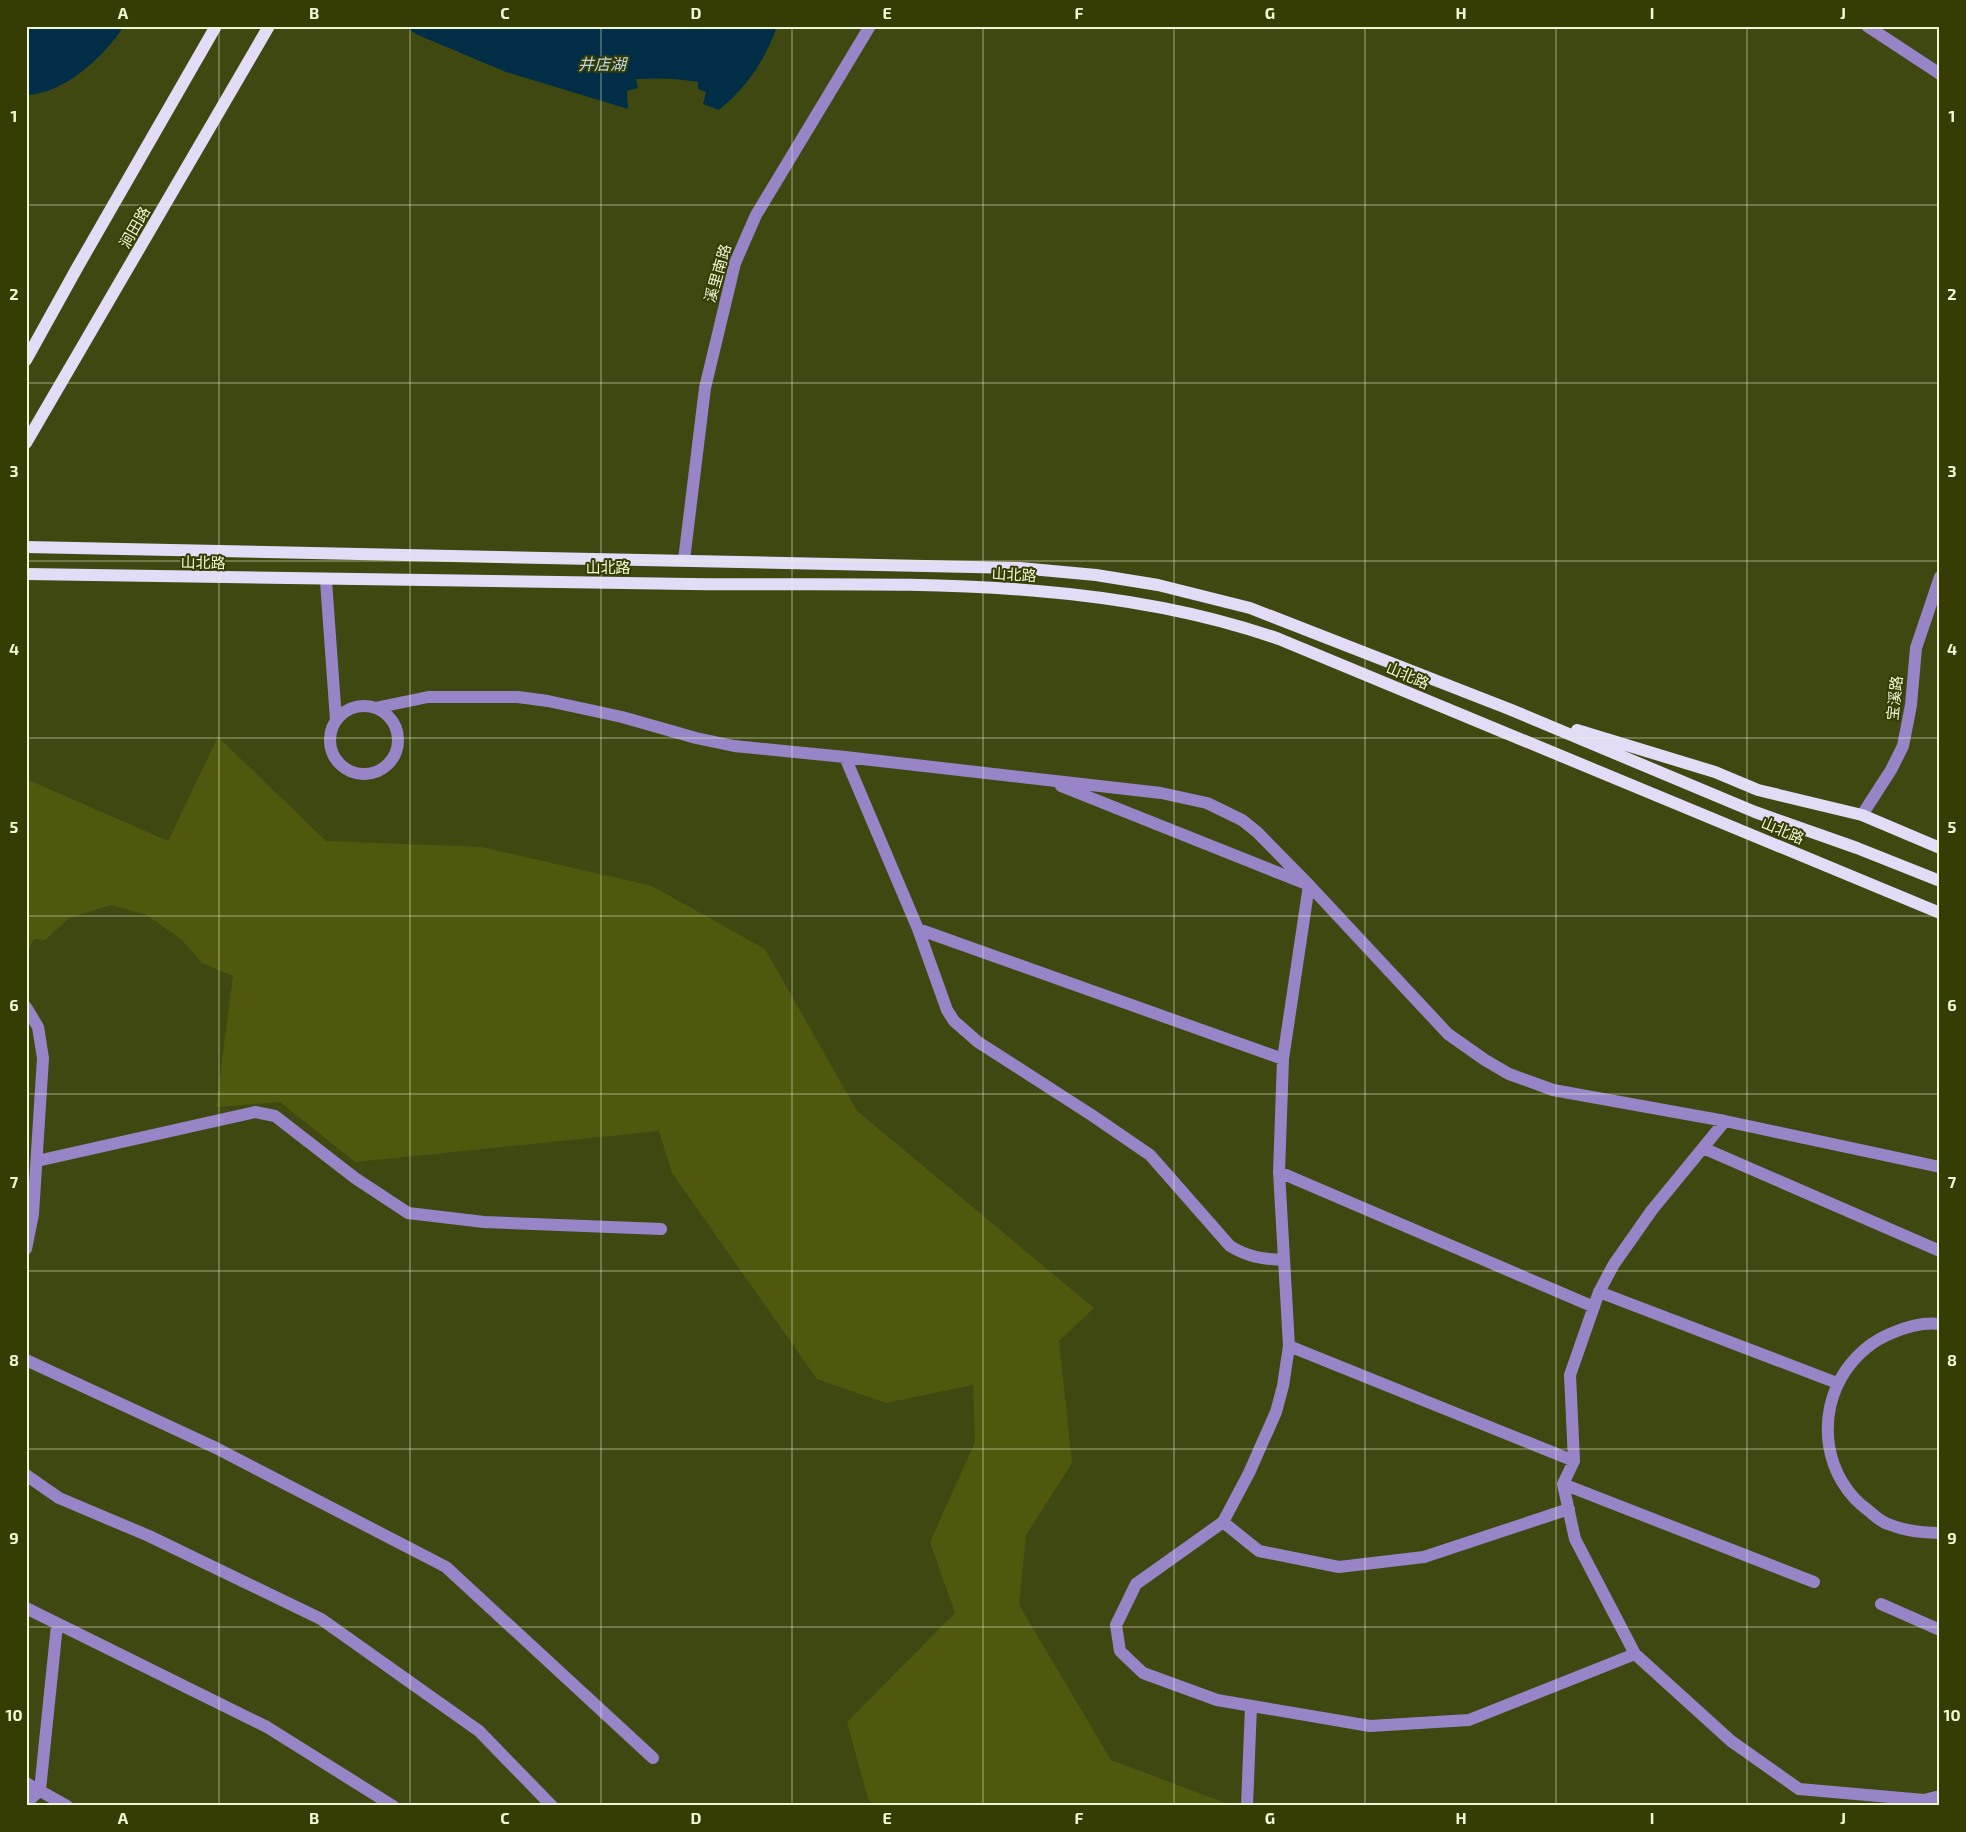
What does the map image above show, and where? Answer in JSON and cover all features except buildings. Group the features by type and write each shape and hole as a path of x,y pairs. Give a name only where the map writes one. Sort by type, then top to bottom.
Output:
{"main road":[{"name":"涧田路","path":"26,360 216,26"},
{"name":"涧田路","path":"26,443 269,26"},
{"name":"山北路","path":"26,547 1020,568 1096,575 1158,585 1226,600 1270,615 1509,709 1755,812 1857,848 1940,881"},
{"name":"山北路","path":"26,574 326,581 947,586 1091,596 1187,612 1251,629 1279,639 1940,913"},
{"path":"1509,709 1715,772 1767,793 1862,815 1940,848"}],"street":[{"name":"溪里南路","path":"684,560 705,388 735,263 756,215 870,26"},
{"path":"1867,26 1940,74"},
{"name":"宝溪路","path":"1862,815 1891,770 1903,746 1910,705 1916,648 1940,578"},
{"path":"326,581 336,720"},
{"path":"375,708 428,697 518,697 548,701 622,717 696,738 734,746 845,756 1046,779 1169,794 1207,802 1242,820 1273,847 1448,1034 1509,1074 1553,1090 1726,1121 1940,1167"},
{"path":"365,706 385,713 393,722 397,732 398,743 395,754 379,770 369,773 358,773 347,769 336,757 330,741 336,720 344,712 354,707 365,706"},
{"path":"845,756 918,929 947,1010 954,1021 964,1031 1046,1087 1094,1116 1150,1156 1230,1246 1243,1254 1259,1259 1283,1260"},
{"path":"1046,779 1309,885"},
{"path":"1309,885 1283,1059 1279,1172 1289,1346 1283,1386 1276,1412 1249,1473 1223,1522 1136,1584 1116,1625 1120,1651 1143,1673 1217,1700 1370,1726 1469,1720 1635,1654"},
{"path":"918,929 1283,1059"},
{"path":"26,1007 38,1027 43,1058 33,1214 26,1249"},
{"path":"37,1161 256,1112 275,1116 355,1178 408,1213 484,1222 661,1229"},
{"path":"1726,1121 1640,1226 1614,1264 1599,1292 1570,1375 1574,1461 1563,1484 1575,1539 1635,1654 1731,1740 1800,1789 1924,1800 1940,1796"},
{"path":"1703,1148 1940,1251"},
{"path":"1279,1172 1594,1307"},
{"path":"1599,1292 1837,1383"},
{"path":"1940,1324 1906,1327 1879,1338 1856,1356 1837,1383 1828,1411 1828,1445 1838,1477 1858,1504 1886,1524 1918,1533 1940,1533"},
{"path":"1289,1346 1574,1461"},
{"path":"26,1360 216,1448 446,1567 654,1758"},
{"path":"26,1475 59,1498 149,1536 321,1619 479,1730 552,1806"},
{"path":"1563,1484 1814,1582"},
{"path":"1223,1522 1259,1551 1339,1567 1424,1557 1569,1509"},
{"path":"1881,1604 1940,1630"},
{"path":"26,1608 267,1727 393,1806"},
{"path":"26,1803 40,1790 58,1625"},
{"path":"1247,1806 1251,1706"},
{"path":"26,1782 68,1806"}],"green space":[{"path":"218,737 326,841 482,847 652,886 765,949 857,1111 1094,1308 1059,1341 1072,1463 1026,1535 1019,1605 1111,1760 1233,1806 877,1806 868,1799 847,1722 955,1613 930,1542 975,1442 973,1385 886,1403 817,1379 672,1173 659,1131 355,1162 280,1102 216,1107 233,976 202,963 182,940 147,915 111,905 69,918 45,940 34,939 26,954 26,779 168,841"}],"water":[{"path":"26,26 124,26 106,50 82,72 55,88 26,95"},
{"name":"井店湖","path":"403,26 777,26 761,62 746,83 719,110 703,104 706,92 698,89 698,82 659,78 636,79 638,88 627,91 628,109 506,72 418,35"}]}
